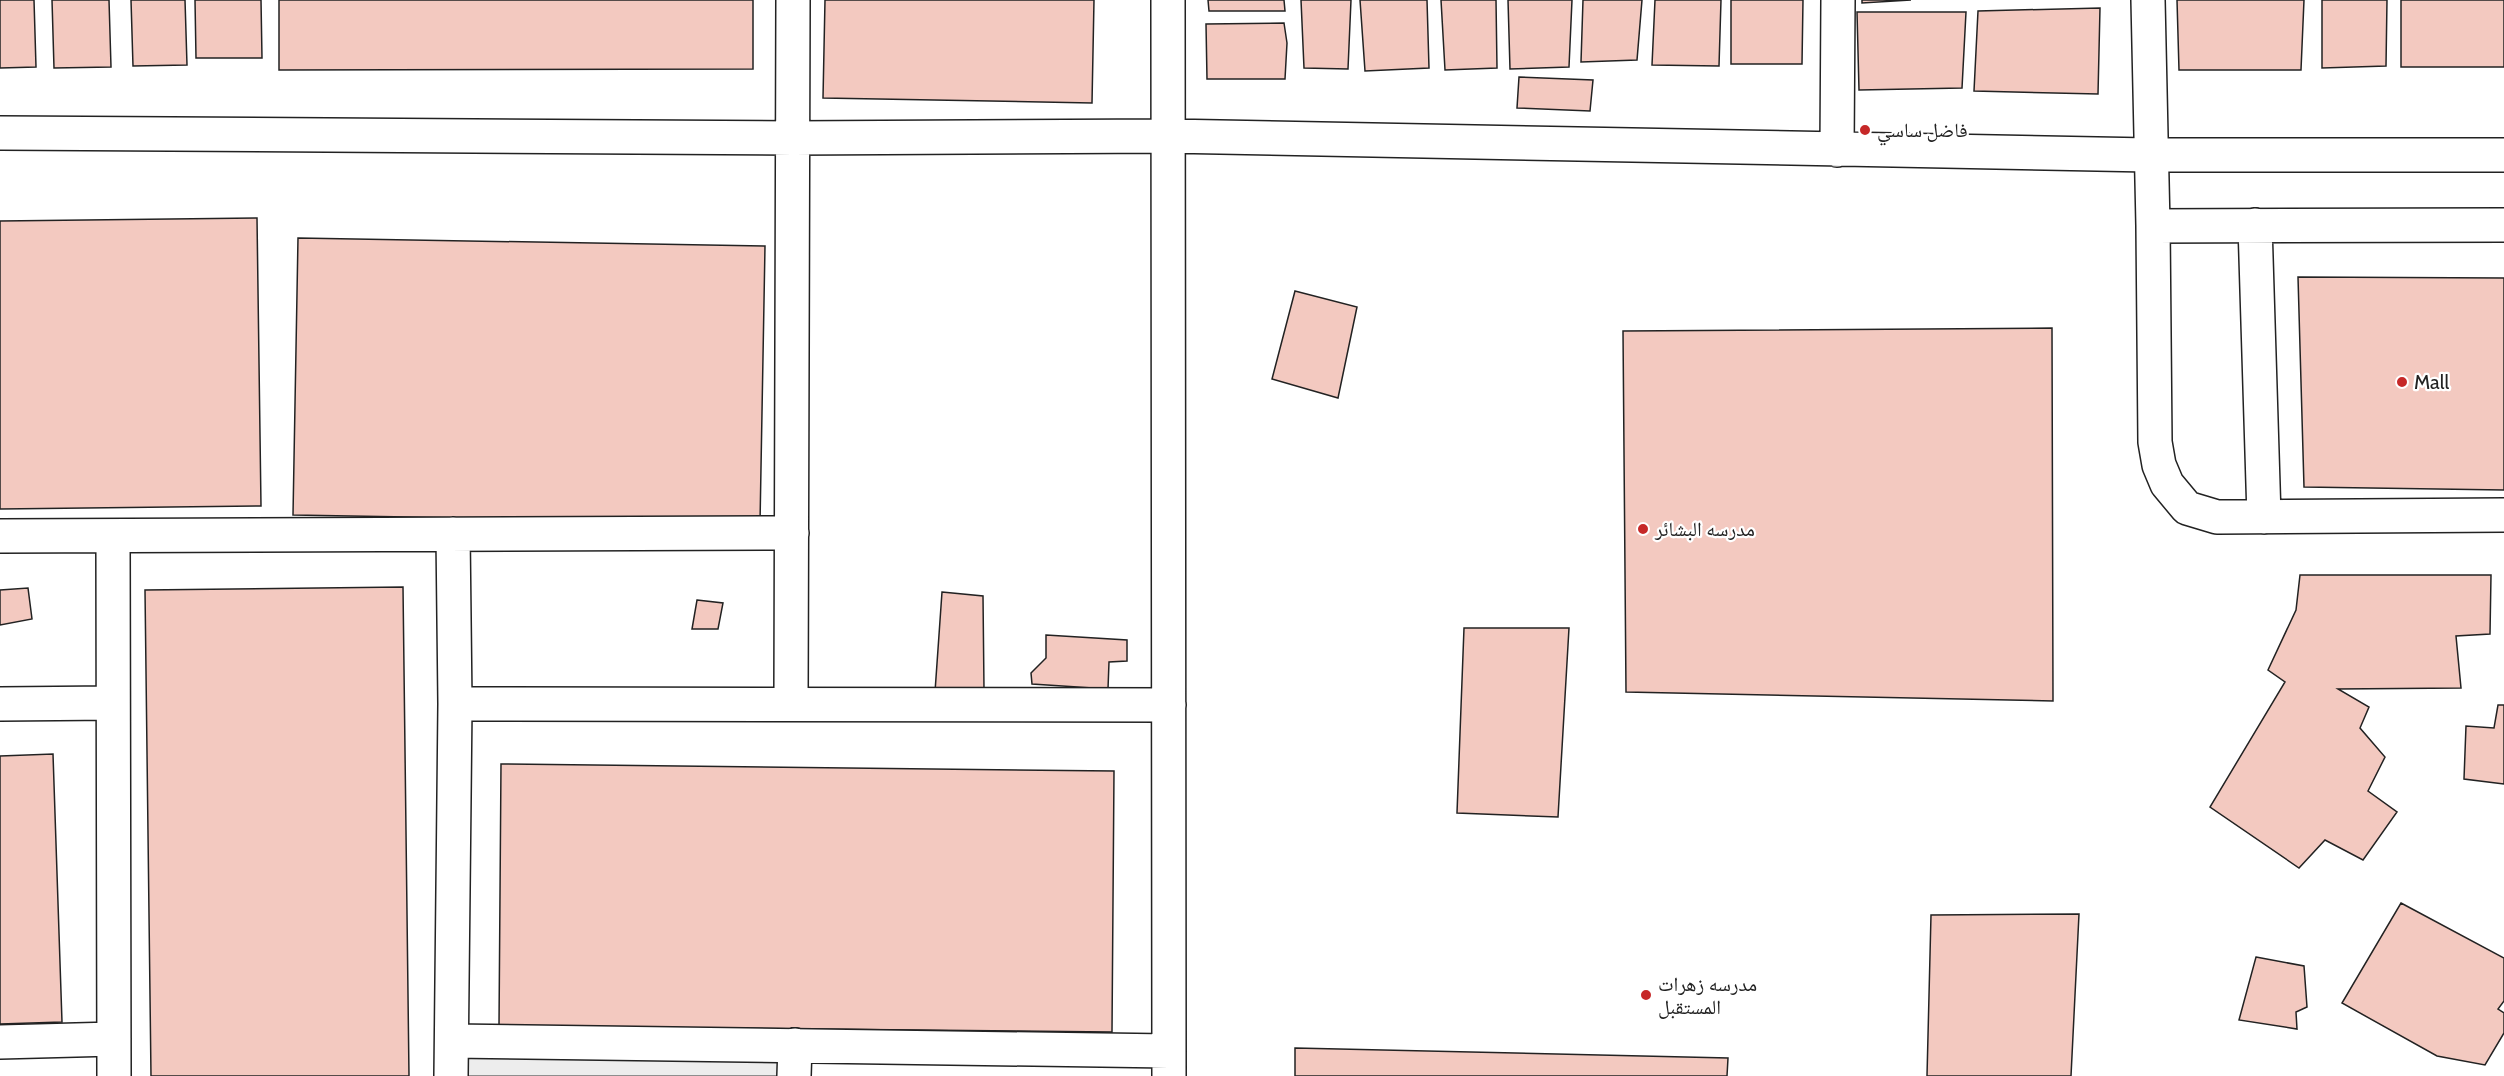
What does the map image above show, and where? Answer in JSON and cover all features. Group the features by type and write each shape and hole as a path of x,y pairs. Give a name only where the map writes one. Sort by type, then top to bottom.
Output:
{"street":[{"path":"791,704 793,0"},
{"path":"452,1041 795,1061 1169,1063 1168,0"},
{"path":"1837,150 1838,0"},
{"path":"2148,0 2155,442 2163,474 2175,496 2187,508 2201,514 2264,517 2504,515"},
{"path":"0,133 793,138 1168,136 2149,155 2504,155"},
{"path":"2255,225 2264,517"},
{"path":"2153,226 2504,225"},
{"path":"0,536 792,533"},
{"path":"451,1076 455,704 453,534"},
{"path":"113,536 114,1076"},
{"path":"0,704 113,703"},
{"path":"455,704 1169,705"},
{"path":"0,1042 114,1039"}],"shaded area":[{"path":"452,1041 793,1046 793,1076 452,1076"}],"building":[{"path":"0,0 34,0 36,67 0,68"},
{"path":"52,0 109,0 111,67 54,68"},
{"path":"131,0 185,0 187,65 133,66"},
{"path":"195,0 261,0 262,58 196,58"},
{"path":"279,0 753,0 753,69 279,70"},
{"path":"825,0 1094,0 1092,103 823,98"},
{"path":"1208,0 1284,0 1285,11 1209,11"},
{"path":"1301,0 1351,0 1348,69 1304,68"},
{"path":"1360,0 1427,0 1429,68 1365,71"},
{"path":"1441,0 1496,0 1497,68 1445,70"},
{"path":"1508,0 1572,0 1569,67 1510,69"},
{"path":"1583,0 1642,0 1637,60 1581,62"},
{"path":"1655,0 1721,0 1719,66 1652,65"},
{"path":"1731,0 1803,0 1802,64 1731,64"},
{"path":"1862,0 1911,0 1862,3"},
{"path":"2177,0 2304,0 2301,70 2179,70"},
{"path":"2322,0 2387,0 2386,66 2322,68"},
{"path":"2401,0 2504,0 2504,67 2401,67"},
{"path":"2100,8 2098,94 1974,91 1978,11"},
{"path":"1857,12 1966,12 1962,88 1859,90"},
{"path":"1284,23 1287,43 1285,79 1207,79 1206,24"},
{"path":"1519,77 1593,80 1590,111 1517,108"},
{"path":"257,218 261,506 0,509 0,221"},
{"path":"298,238 765,246 760,523 293,515"},
{"name":"Mall","path":"2298,277 2504,278 2504,490 2304,487"},
{"path":"1295,291 1357,307 1338,398 1272,379"},
{"path":"2052,328 2053,701 1626,692 1623,331"},
{"path":"2300,575 2491,575 2490,634 2456,636 2461,688 2338,689 2369,707 2360,728 2385,757 2368,791 2397,812 2363,860 2325,840 2299,868 2210,807 2285,682 2268,670 2296,610"},
{"path":"403,587 409,1076 151,1076 145,590"},
{"path":"28,588 32,619 0,625 0,590"},
{"path":"942,592 983,596 984,689 935,692"},
{"path":"697,600 723,603 718,629 692,629"},
{"path":"1464,628 1569,628 1558,817 1457,813"},
{"path":"1046,635 1127,640 1127,661 1109,662 1108,689 1032,684 1031,673 1046,658"},
{"path":"2498,705 2504,705 2504,784 2464,779 2466,726 2494,728"},
{"path":"53,754 62,1022 0,1024 0,756"},
{"path":"501,764 1114,771 1112,1032 499,1026"},
{"path":"2401,903 2504,958 2504,1001 2498,1009 2504,1013 2504,1033 2485,1065 2437,1056 2342,1003"},
{"path":"2079,914 2071,1076 1927,1076 1931,915"},
{"path":"2256,957 2304,966 2307,1007 2296,1012 2297,1029 2239,1020"},
{"path":"1295,1048 1728,1058 1727,1076 1295,1076"}],"place":[{"name":"فاضل ساسي","path":"1865,130"},
{"name":"Mall","path":"2402,382"},
{"name":"مدرسه البشائر","path":"1643,529"},
{"name":"مدرسه زهرات المستقبل","path":"1646,995"}]}
